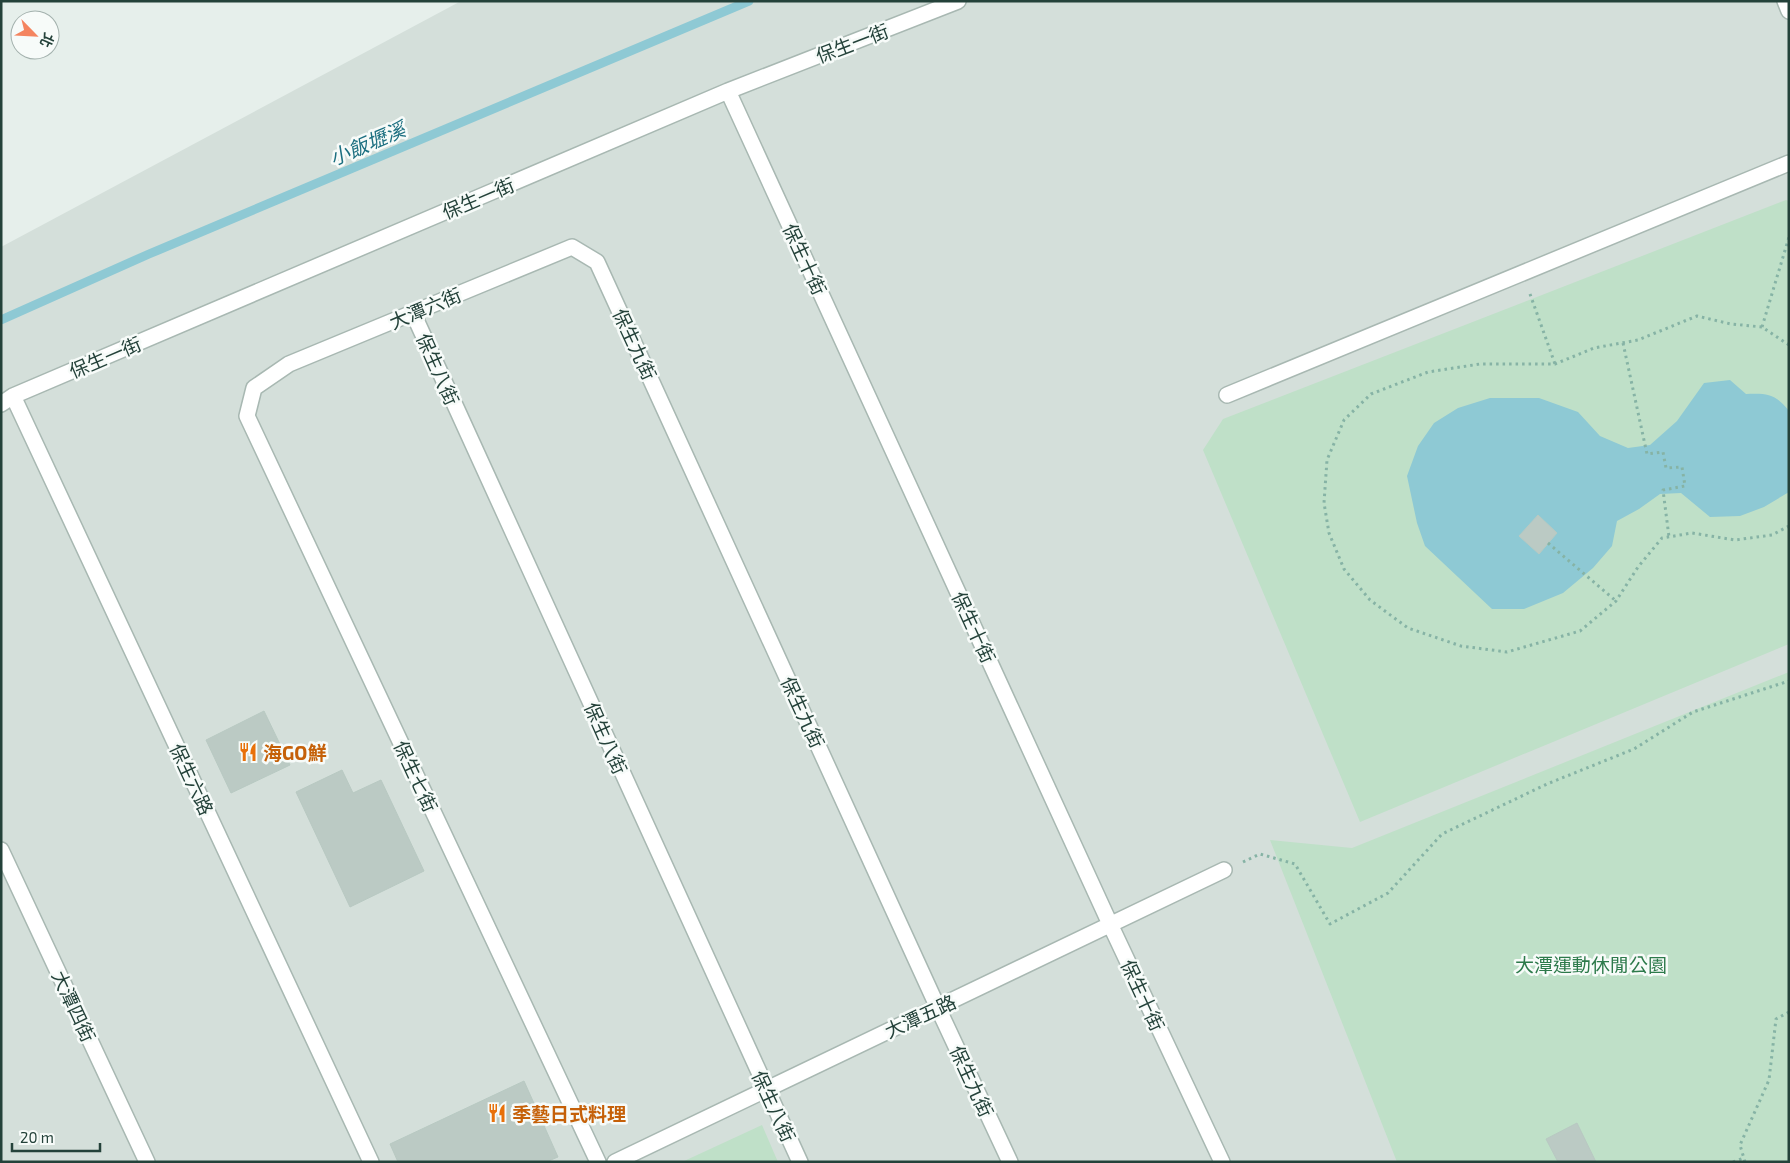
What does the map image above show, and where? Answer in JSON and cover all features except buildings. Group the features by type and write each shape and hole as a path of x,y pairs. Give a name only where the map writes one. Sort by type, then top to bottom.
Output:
{"street":[{"name":"保生一街","path":"7,400 728,91 958,1"},
{"path":"1785,1 1789,11"},
{"name":"保生十街","path":"728,91 1110,924 1222,1162"},
{"path":"1227,395 1789,163"},
{"name":"大潭六街","path":"254,388 289,364 572,246 597,262"},
{"name":"保生九街","path":"597,262 1010,1162"},
{"name":"保生八街","path":"413,313 800,1162"},
{"name":"保生七街","path":"254,388 247,416 598,1162"},
{"name":"保生六路","path":"7,400 371,1162"},
{"name":"大潭四街","path":"1,850 147,1162"},
{"name":"大潭五路","path":"616,1162 1224,870"}],"path":[{"path":"1762,327 1789,237"},
{"path":"1522,273 1555,364"},
{"path":"1789,344 1762,327 1731,324 1697,316 1638,340 1594,348 1555,364 1480,364 1428,372 1370,394 1344,420 1327,460 1324,503 1329,533 1344,569 1370,600 1408,628 1461,646 1507,652 1580,631 1616,602 1638,567 1662,538 1692,533 1735,540 1772,535 1789,526"},
{"path":"1623,342 1647,454 1663,452 1666,468 1682,467 1685,486 1663,490 1669,537"},
{"path":"1548,543 1616,602"},
{"path":"1224,870 1260,854 1295,864 1330,924 1388,893 1442,834 1547,784 1634,748 1694,712 1789,681"},
{"path":"1733,1162 1744,1160 1740,1145 1769,1080 1776,1019 1789,1012"}],"shaded area":[{"path":"461,1 1789,1 1789,1162 1,1162 1,247"}],"green space":[{"path":"1786,200 1789,201 1789,644 1360,822 1203,450 1223,419"},
{"name":"大潭運動休閒公園","path":"1789,672 1789,1162 1397,1162 1270,840 1352,848"},
{"path":"762,1125 778,1162 682,1162"}],"water":[{"path":"1730,380 1746,394 1765,394 1775,398 1789,411 1789,492 1764,507 1740,516 1710,517 1681,493 1660,494 1639,509 1617,521 1612,546 1593,568 1563,593 1524,609 1492,609 1425,546 1417,523 1407,476 1418,446 1434,423 1458,408 1490,398 1539,398 1578,412 1600,436 1628,448 1650,445 1677,421 1704,383"}],"waterway":[{"name":"小飯壢溪","path":"1,320 149,254 749,1"}],"place":[{"name":"海GO鮮","path":"248,752"},
{"name":"季藝日式料理","path":"497,1113"}]}
